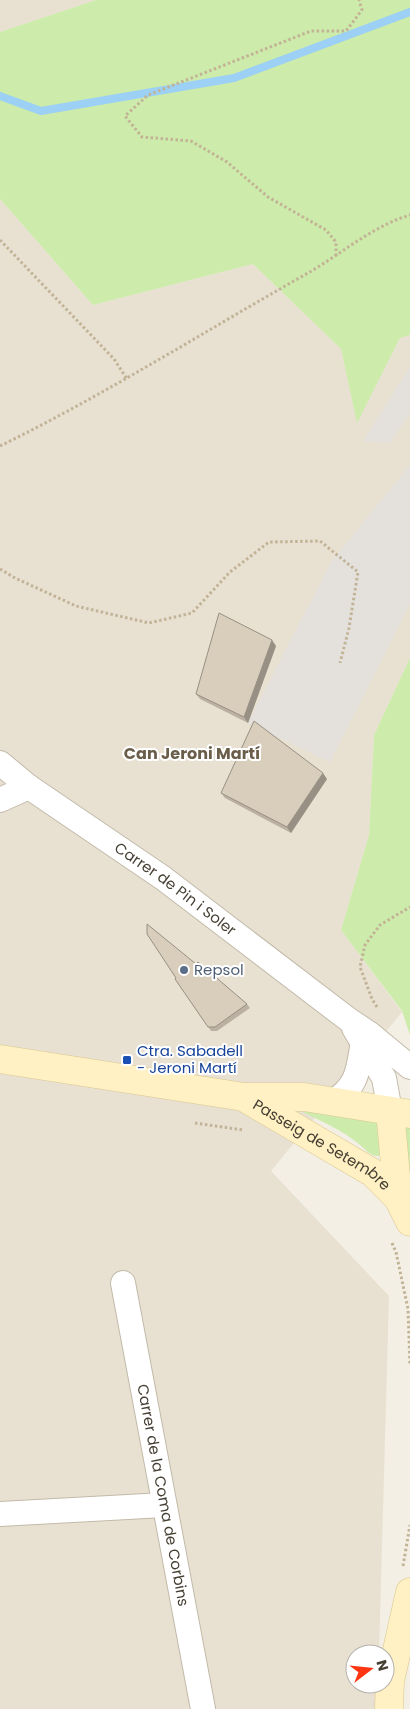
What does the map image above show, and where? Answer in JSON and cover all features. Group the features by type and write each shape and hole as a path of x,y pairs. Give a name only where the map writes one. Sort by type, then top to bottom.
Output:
{"street":[{"name":"Carrer de Pin i Soler","path":"0,763 29,787 163,878 370,1034 410,1067"},
{"path":"0,800 29,787"},
{"name":"Carrer de Pin i Soler","path":"349,1020 384,1078 400,1113"},
{"path":"332,1102 344,1094 357,1075 363,1042"},
{"name":"Passeig de Setembre","path":"0,1058 244,1098 304,1097 400,1113"},
{"name":"Passeig de Setembre","path":"244,1098 373,1173 398,1198 399,1228"},
{"path":"398,1198 400,1113"},
{"name":"Carrer de la Coma de Corbins","path":"123,1283 203,1709"},
{"path":"0,1514 164,1505"},
{"path":"389,1709 390,1681 410,1592"}],"path":[{"path":"336,256 336,242 326,230 268,197 227,162 191,141 142,138 125,116 148,95 310,31 346,31 362,10 359,0"},
{"path":"0,446 44,425 127,379 336,256 393,220 410,215"},
{"path":"0,240 114,359 127,379"},
{"path":"0,569 15,578 76,606 149,623 192,613 230,572 270,542 320,541 358,572 349,628 340,663"},
{"path":"382,1013 372,999 360,967 365,945 380,925 410,907"},
{"path":"195,1123 247,1131"},
{"path":"399,1228 396,1252 408,1309 410,1365"}],"shaded area":[{"path":"0,0 96,0 0,32"},
{"path":"0,199 93,305 253,264 341,349 357,422 400,338 410,335 410,658 374,735 369,835 341,930 402,1012 271,1171 389,1296 379,1644 345,1644 345,1694 378,1694 377,1709 0,1709"},
{"path":"410,367 410,413 390,443 363,441"},
{"path":"410,465 410,603 330,762 248,723 331,562"}],"green space":[{"path":"96,0 410,0 410,335 400,338 357,423 341,349 253,264 93,305 0,199 0,32"},
{"path":"410,658 410,1035 402,1011 341,930 369,835 374,735"},
{"path":"301,1111 379,1122 383,1151 378,1156 372,1155 346,1134"},
{"path":"410,1126 410,1192 404,1128"}],"building":[{"path":"219,613 272,640 244,717 196,694"},
{"path":"254,721 323,773 287,827 221,793"},
{"path":"147,924 196,964 198,962 247,1004 215,1027 208,1027 147,934"}],"waterway":[{"path":"0,96 41,111 234,78 410,12"}],"place":[{"name":"Repsol","path":"184,970"},
{"name":"Ctra. Sabadell - Jeroni Martí","path":"127,1060"}],"district":[{"name":"Can Jeroni Martí","path":"192,753"}]}
